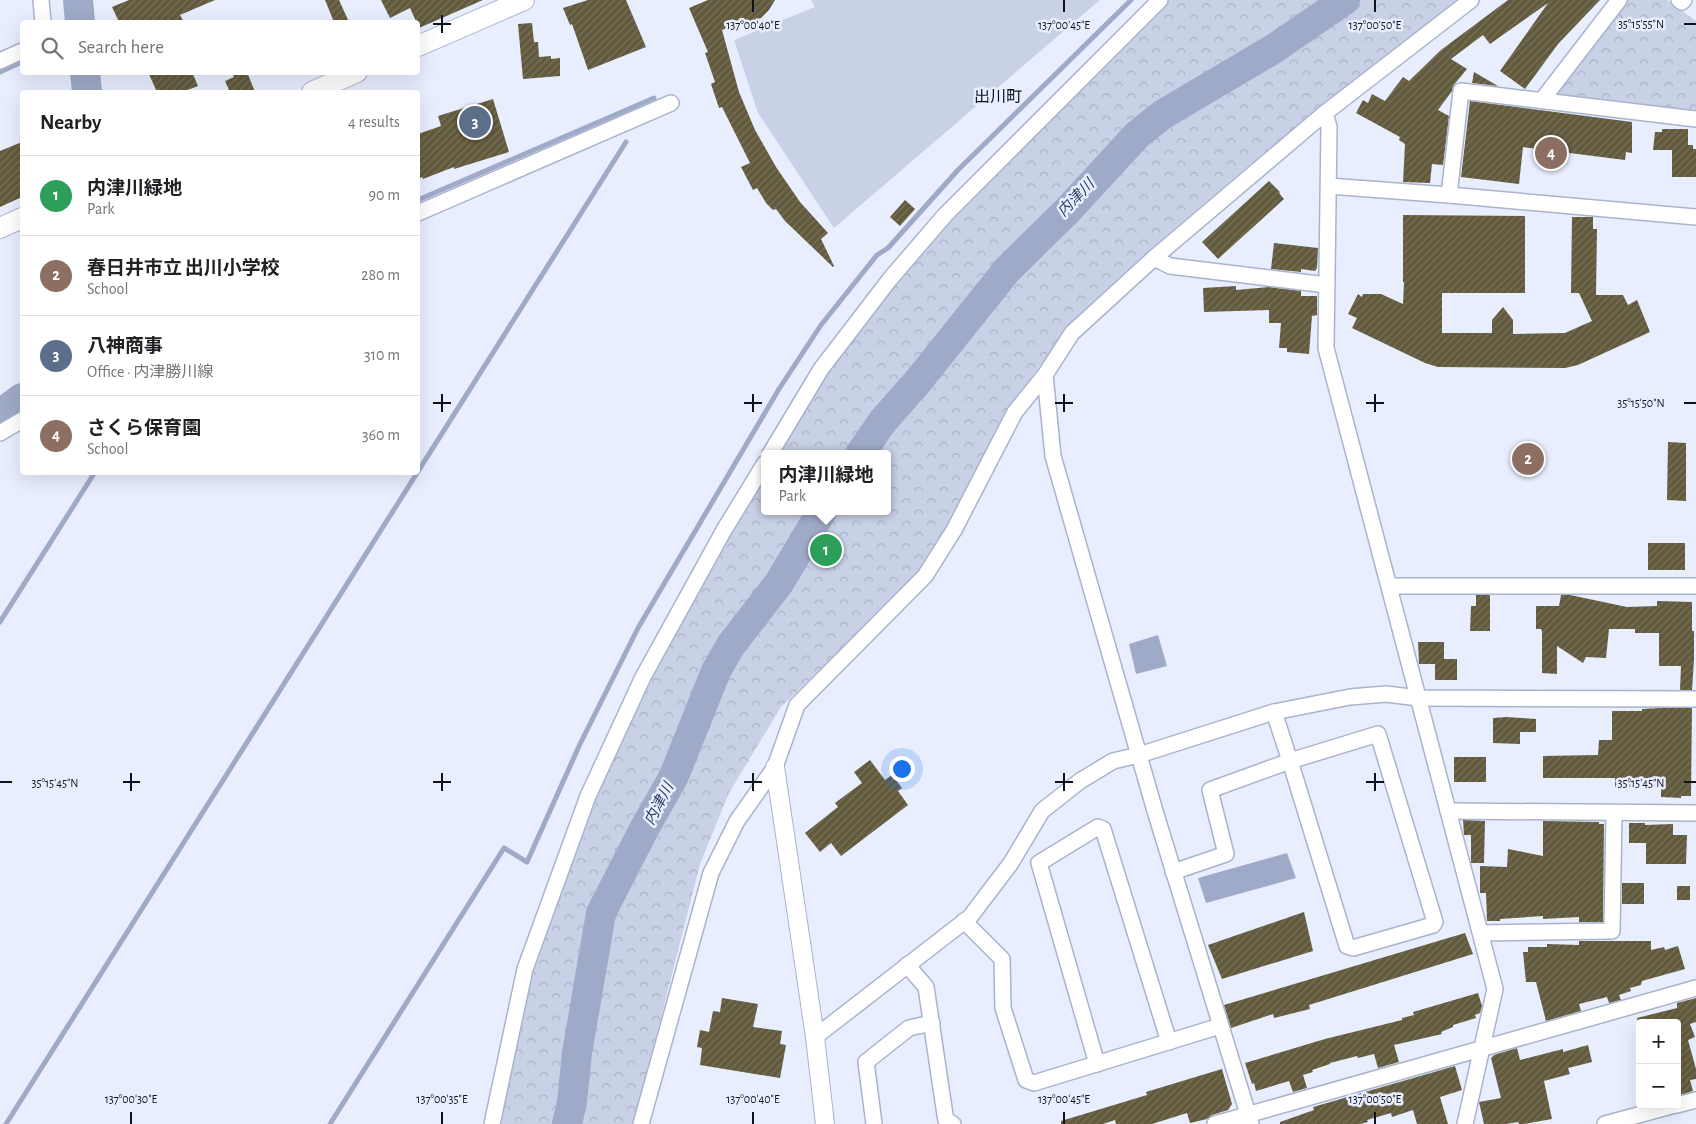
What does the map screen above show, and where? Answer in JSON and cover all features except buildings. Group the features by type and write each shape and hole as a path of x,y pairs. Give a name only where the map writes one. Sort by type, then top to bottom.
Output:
{"main road":[{"path":"420,45 524,0"},
{"path":"316,90 350,75"},
{"path":"0,228 20,219"}],"street":[{"path":"41,0 43,20"},
{"path":"772,450 821,370 890,279 945,215 1160,0"},
{"path":"641,1124 711,873 737,821 775,768 797,705 925,576 954,530 1015,412 1045,375 1072,334 1154,258 1325,113 1472,0"},
{"path":"1542,100 1619,0"},
{"path":"1679,0 1682,2 1684,0"},
{"path":"0,61 20,52"},
{"path":"1449,194 1461,91 1696,119"},
{"path":"420,211 671,103"},
{"path":"1325,113 1329,127 1326,348 1496,988 1465,1124"},
{"path":"1329,186 1449,194 1696,217"},
{"path":"1154,258 1170,266 1327,285"},
{"path":"1045,375 1053,456 1173,872 1249,1120"},
{"path":"0,433 20,421"},
{"path":"492,1124 525,969 588,796 643,676 724,530 761,470"},
{"path":"1390,586 1696,586"},
{"path":"815,1037 970,917 1011,863 1042,811 1080,781 1113,762 1274,712 1350,697 1386,694 1419,698 1696,699"},
{"path":"1173,872 1226,854 1210,790 1290,762 1378,734 1435,922 1433,925 1353,948 1347,946 1290,762 1274,712"},
{"path":"775,768 826,1124"},
{"path":"1448,811 1696,813"},
{"path":"1481,933 1612,931 1614,813"},
{"path":"1096,1064 1039,863 1098,827 1104,829 1169,1042"},
{"path":"964,921 1002,959 1003,1008 1026,1080 1034,1083 1220,1026"},
{"path":"907,965 926,987 944,1115 946,1120 953,1124"},
{"path":"1215,1124 1249,1120 1484,1047 1696,988"},
{"path":"874,1124 866,1062 909,1028 932,1024"},
{"path":"1681,1104 1696,1100"},
{"path":"1605,1124 1661,1109"}],"green space":[{"path":"811,0 1100,0 834,228 758,113 734,40 815,7"},
{"path":"1167,0 1456,0 1230,184 1106,290 1065,332 1009,408 947,528 919,573 781,707 729,793 700,864 634,1124 498,1124 533,957 588,812 629,719 699,585 761,483 761,515 891,515 891,450 780,450 826,374 892,282 989,176"},
{"path":"1627,0 1667,0 1696,21 1696,113 1559,95 1556,88"}],"shaded area":[{"path":"1158,635 1167,666 1136,674 1129,644"},
{"path":"1287,853 1296,878 1206,903 1198,878"}],"waterway":[{"path":"78,0 80,20"},
{"path":"330,1124 504,848 527,862 580,744 638,628 779,389 821,325 877,255 888,248 958,170 1131,0"},
{"name":"内津川","path":"863,450 883,421 919,380 1007,270 1068,210 1137,135 1162,115 1275,48 1345,0"},
{"path":"0,72 20,63"},
{"path":"85,75 87,90"},
{"path":"420,199 654,98"},
{"path":"420,468 626,142"},
{"path":"0,414 20,399"},
{"path":"0,622 93,475"},
{"path":"6,1124 416,475"},
{"name":"内津川","path":"567,1124 601,913 674,776 716,671 731,645 779,583 820,515"}],"place":[{"name":"八神商事","path":"475,122"},
{"name":"さくら保育園","path":"1551,153"},
{"name":"春日井市立 出川小学校","path":"1528,459"},
{"name":"内津川緑地","path":"826,550"}],"district":[{"name":"出川町","path":"998,97"}]}
